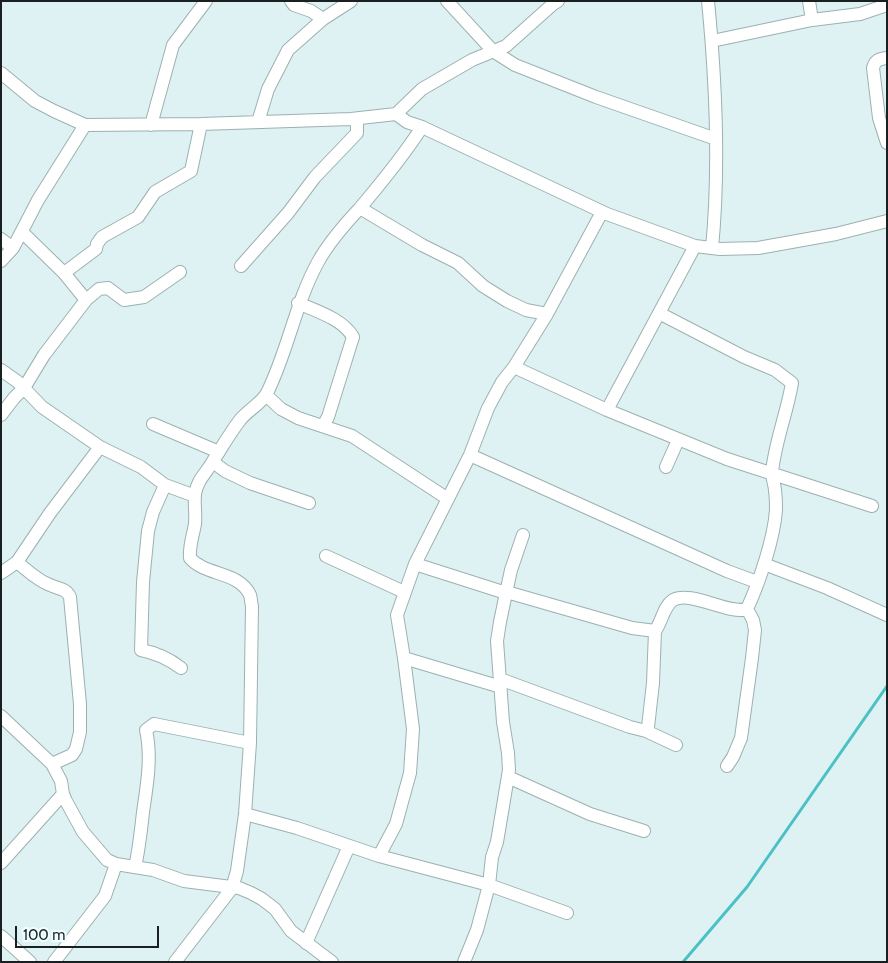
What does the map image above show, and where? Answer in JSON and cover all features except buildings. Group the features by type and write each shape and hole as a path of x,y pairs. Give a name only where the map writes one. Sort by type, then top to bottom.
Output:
{"street":[{"path":"151,125 174,45 206,1"},
{"path":"291,1 312,11 323,20"},
{"path":"258,122 268,89 288,50 323,20 351,1"},
{"path":"447,1 493,51 515,65 578,90 716,139"},
{"path":"1,73 35,101 54,112 85,125 201,124 357,119 396,114 422,89 472,60 506,46 558,1"},
{"path":"708,1 715,75 715,219 712,248"},
{"path":"809,1 812,20"},
{"path":"712,41 812,20 860,14 887,5"},
{"path":"887,58 878,60 874,68 887,144"},
{"path":"396,114 407,122 422,126 602,212 695,246 758,248 836,234 887,220"},
{"path":"241,266 288,214 315,177 357,133 357,119"},
{"path":"64,273 96,250 97,244 102,237 138,217 155,192 191,172 201,124"},
{"path":"1,261 13,248 38,200 85,125"},
{"path":"175,962 232,888 237,871 245,814 250,743 253,615 250,594 239,583 198,566 190,558 190,544 196,516 195,496 198,485 204,472 242,417 266,395 285,348 298,303 318,262 338,232 360,208 408,148 422,126"},
{"path":"360,208 422,245 458,263 483,286 507,301 526,310 548,314"},
{"path":"379,856 396,824 410,773 413,729 397,615 404,592 415,564 470,455 488,408 502,382 514,367 548,314 602,212"},
{"path":"22,232 64,273 86,300"},
{"path":"1,239 13,248"},
{"path":"607,410 695,246"},
{"path":"1,415 24,388 44,355 86,300 99,289 108,288 124,300 144,297 180,272"},
{"path":"298,303 341,324 350,331 353,337 328,417 323,426"},
{"path":"659,313 744,357 775,370 792,383 775,451 772,475 776,490 776,511 772,539 748,609 755,630 741,738 727,766"},
{"path":"514,367 678,440 772,475 872,506"},
{"path":"1,370 18,382 42,408 100,447 141,467 165,486 195,496"},
{"path":"266,395 281,409 298,418 352,436 448,498"},
{"path":"153,424 216,457 225,471 250,483 310,504"},
{"path":"666,467 678,440"},
{"path":"1,573 17,562 50,513 100,447"},
{"path":"470,455 757,582"},
{"path":"165,486 153,512 148,531 143,582 141,650 154,652 168,658 181,668"},
{"path":"464,962 477,930 489,885 492,856 497,842 508,777 508,753 503,722 497,641 511,570 524,536"},
{"path":"326,556 404,592"},
{"path":"17,562 49,585 64,589 70,597 80,695 80,732 79,741 72,755 52,764"},
{"path":"415,564 506,593 632,628 655,630"},
{"path":"764,564 827,588 887,615"},
{"path":"646,731 653,683 655,630 660,624 664,611 673,601 682,598 717,604 736,610 748,609"},
{"path":"404,658 500,683 646,731 676,745"},
{"path":"1,716 52,764 61,781 63,794 83,832 107,860 116,864 153,870 184,881 239,888 262,899 275,909 291,931 327,960"},
{"path":"134,866 139,849 147,788 150,748 146,730 154,724 250,743"},
{"path":"508,777 590,814 644,831"},
{"path":"2,860 63,794"},
{"path":"245,814 297,828 379,856 489,885 567,913"},
{"path":"306,943 349,846"},
{"path":"54,962 105,896 116,864"},
{"path":"1,936 30,962"}],"waterway":[{"path":"683,962 747,887 887,686"}]}
